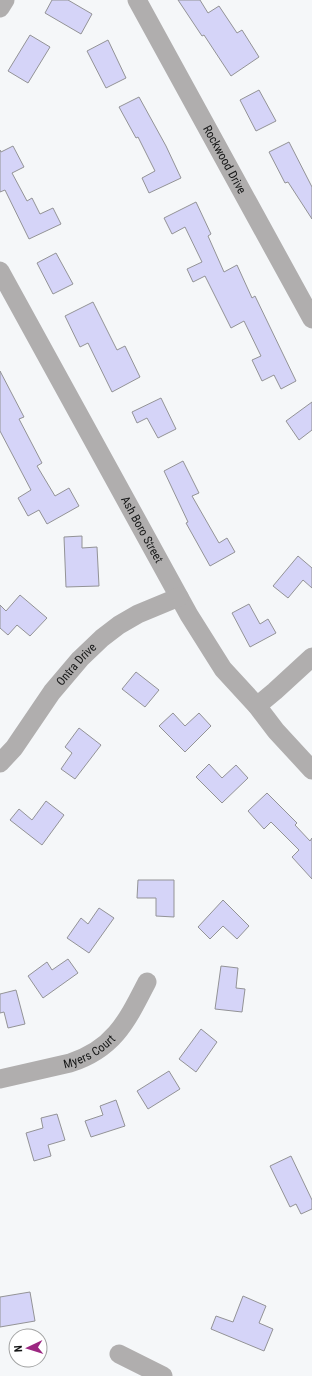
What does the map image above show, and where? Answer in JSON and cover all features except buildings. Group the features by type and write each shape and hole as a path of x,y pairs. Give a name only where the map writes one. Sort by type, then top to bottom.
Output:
{"street":[{"path":"0,8 5,0"},
{"name":"Rockwood Drive","path":"137,0 312,319"},
{"name":"Ash Boro Street","path":"0,271 179,596 223,669 257,706 276,731 312,770"},
{"name":"Ontra Drive","path":"0,763 14,748 52,692 80,659 102,638 119,625 138,614 179,596"},
{"path":"257,706 312,657"},
{"name":"Myers Court","path":"0,1079 70,1064 99,1050 115,1036 128,1018 146,982"},
{"path":"119,1354 163,1376"}]}
